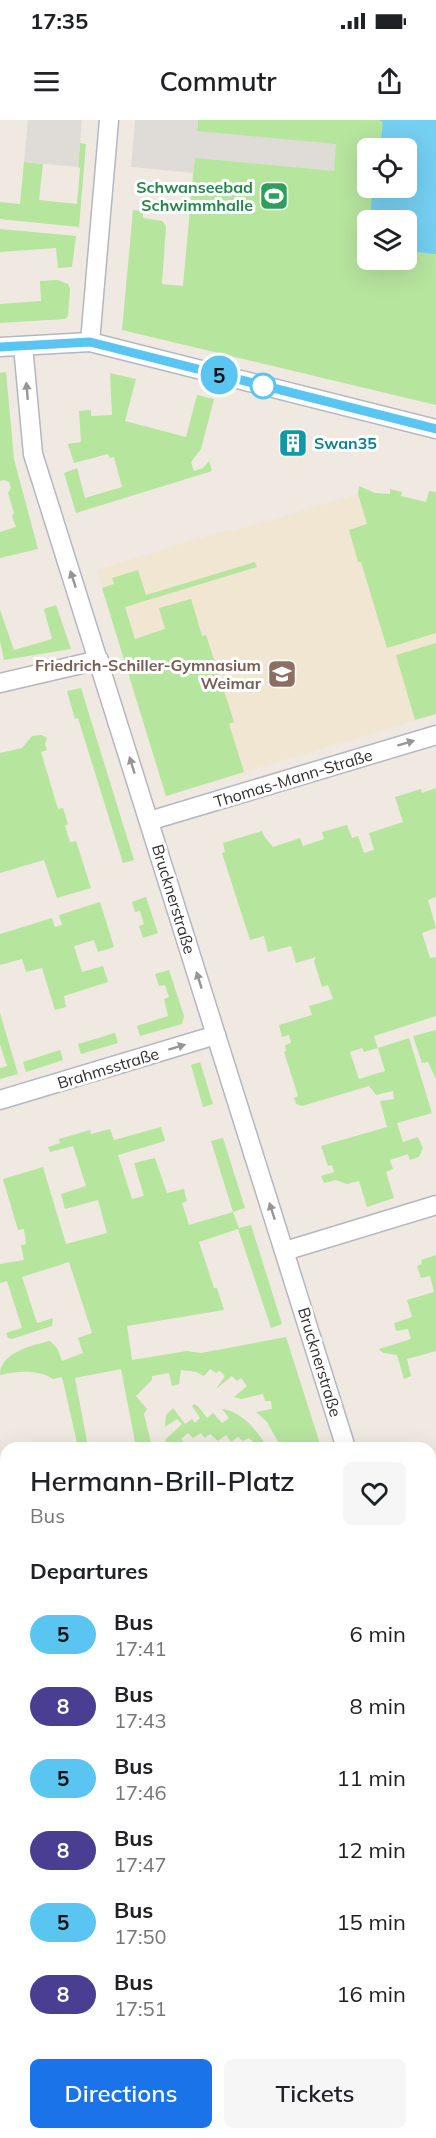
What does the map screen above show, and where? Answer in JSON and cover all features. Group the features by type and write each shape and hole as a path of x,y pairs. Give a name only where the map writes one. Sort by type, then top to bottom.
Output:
{"street":[{"path":"90,342 109,120"},
{"path":"0,347 90,342 436,429"},
{"name":"Brucknerstraße","path":"23,346 33,454 344,1442"},
{"path":"0,683 99,660"},
{"name":"Thomas-Mann-Straße","path":"149,821 436,735"},
{"name":"Brahmsstraße","path":"0,1100 216,1035"},
{"path":"285,1251 436,1205"}],"shaded area":[{"path":"28,120 82,120 78,167 24,162"},
{"path":"135,120 198,120 197,131 336,144 334,171 195,158 193,173 131,167"},
{"name":"Friedrich-Schiller-Gymnasium Weimar","path":"358,494 373,544 436,633 436,714 166,796 97,570 210,535 228,530 230,532"}],"green space":[{"path":"198,120 436,120 436,405 122,330 133,210 143,211 143,218 162,221 166,226 162,284 183,286"},
{"path":"80,143 86,144 79,227 0,219 0,202 20,204 24,162 43,164 39,200 77,204"},
{"path":"0,229 76,236 72,267 58,268 56,248 0,252"},
{"path":"58,280 68,284 70,289 68,316 65,319 0,323 0,304 41,301 40,281"},
{"path":"6,372 14,459 38,549 0,558 0,532 16,527 8,493 11,488 9,482 0,481 0,373"},
{"path":"110,373 136,379 125,421 186,437 197,395 214,399 201,449 191,462 194,471 203,468 209,461 212,471 76,513 64,473 77,468 85,498 122,487 114,457 110,458 108,454 74,463 68,444 81,442 79,411 91,410 91,416 112,415"},
{"path":"359,486 375,493 390,494 390,489 402,492 401,496 426,502 429,491 436,492 436,633 387,648 349,530 367,524 358,494"},
{"path":"255,562 257,567 125,607 135,639 165,629 159,608 191,599 202,636 206,635 234,722 229,724 244,772 166,796 102,588 114,584 112,578 138,570 146,595"},
{"path":"56,605 71,649 4,660 0,641 0,610 14,650 52,639 44,609"},
{"path":"436,643 436,714 415,720 396,655"},
{"path":"81,688 134,860 123,863 78,718 75,719 67,691"},
{"path":"42,735 47,738 45,744 47,750 41,752 58,809 63,808 70,842 76,841 91,888 57,898 44,860 0,873 0,753 22,748 32,736"},
{"path":"436,788 436,897 428,900 436,928 422,933 430,958 436,957 436,1016 374,1036 378,1048 409,1038 432,1113 397,1123 403,1142 418,1137 423,1148 419,1157 410,1160 408,1154 390,1160 393,1169 386,1172 394,1198 367,1207 359,1181 347,1184 336,1180 324,1183 321,1176 334,1172 332,1165 328,1166 321,1146 387,1127 380,1101 394,1099 393,1091 376,1095 369,1086 302,1106 296,1104 294,1098 298,1096 284,1052 286,1051 285,1045 291,1043 289,1035 282,1037 279,1025 312,1015 309,1006 333,999 328,985 322,987 314,961 316,957 296,963 291,946 268,952 264,936 250,940 222,853 225,852 223,843 262,831 273,847 300,838 303,846 324,839 322,832 347,825 352,838 358,836 364,853 374,850 369,833 403,822 395,797 421,789 422,793","holes":["362,1048 364,1052 378,1048 385,1071 359,1079 350,1052"]},
{"path":"146,897 158,933 143,938 139,926 144,924 140,911 135,912 132,902"},
{"path":"100,902 114,947 98,952 94,940 74,946 82,972 103,966 108,982 64,996 66,1007 55,1010 42,968 26,972 22,959 0,965 0,934 52,918 55,927 62,925 59,915"},
{"path":"169,970 184,1016 182,1024 140,1036 137,1026 168,1016 164,999 169,997 165,985 159,986 155,974"},
{"path":"0,1013 18,1074 0,1079 0,1068 7,1066 0,1044"},
{"path":"436,1030 436,1079 428,1062 422,1063 413,1036"},
{"path":"115,1033 118,1043 81,1054 78,1044"},
{"path":"60,1050 63,1060 26,1072 23,1062"},
{"path":"200,1062 213,1104 203,1107 191,1065"},
{"path":"161,1127 165,1141 118,1155 132,1199 144,1196 134,1163 155,1158 167,1193 184,1189 187,1201 182,1203 189,1225 233,1212 239,1228 251,1225 282,1324 271,1328 238,1229 199,1242 224,1310 127,1326 132,1360 187,1351 201,1353 286,1337 319,1442 278,1442 267,1422 256,1412 272,1409 271,1401 265,1401 263,1394 241,1399 234,1397 247,1386 241,1378 237,1381 232,1376 216,1389 225,1376 220,1371 216,1373 210,1369 204,1376 196,1372 181,1370 179,1384 172,1386 169,1373 152,1376 152,1380 136,1396 147,1409 144,1414 151,1442 135,1442 121,1369 75,1378 87,1442 77,1442 62,1377 53,1379 27,1372 0,1375 1,1367 11,1355 50,1341 57,1348 62,1361 83,1353 78,1338 92,1333 69,1262 22,1277 37,1323 53,1318 52,1326 12,1339 8,1338 6,1333 22,1328 7,1281 0,1283 0,1264 24,1260 21,1245 26,1244 24,1229 18,1230 3,1179 43,1167 66,1244 107,1233 98,1200 65,1209 61,1194 86,1186 73,1146 50,1152 48,1147 60,1143 59,1139 90,1130 91,1134 110,1129 114,1140"},
{"path":"223,1138 245,1208 233,1212 211,1141"},
{"path":"436,1255 436,1351 407,1359 411,1376 404,1379 397,1355 383,1353 379,1349 411,1339 408,1329 396,1331 394,1323 412,1317 407,1300 434,1292 430,1276 421,1278 417,1266 422,1264 421,1260"},
{"path":"194,1404 198,1406 207,1418 213,1413 222,1423 229,1418 222,1409 236,1413 254,1429 264,1442 253,1442 249,1438 243,1441 238,1437 231,1442 226,1435 218,1441 210,1434 205,1438 201,1433 193,1438 188,1433 181,1439 184,1442 166,1442 165,1440 182,1424 177,1419 165,1427 166,1415 173,1408 185,1424 192,1419 195,1423 200,1418 192,1406"}],"water":[{"path":"379,120 436,120 436,254 417,252 417,210 371,210 372,198 417,198 417,138 381,138 383,122"}],"bus line":[{"name":"5","path":"0,347 90,342 436,429"}],"place":[{"name":"Schwanseebad Schwimmhalle","path":"274,196"},
{"name":"Swan35","path":"293,443"},
{"name":"Friedrich-Schiller-Gymnasium Weimar","path":"282,674"}]}
